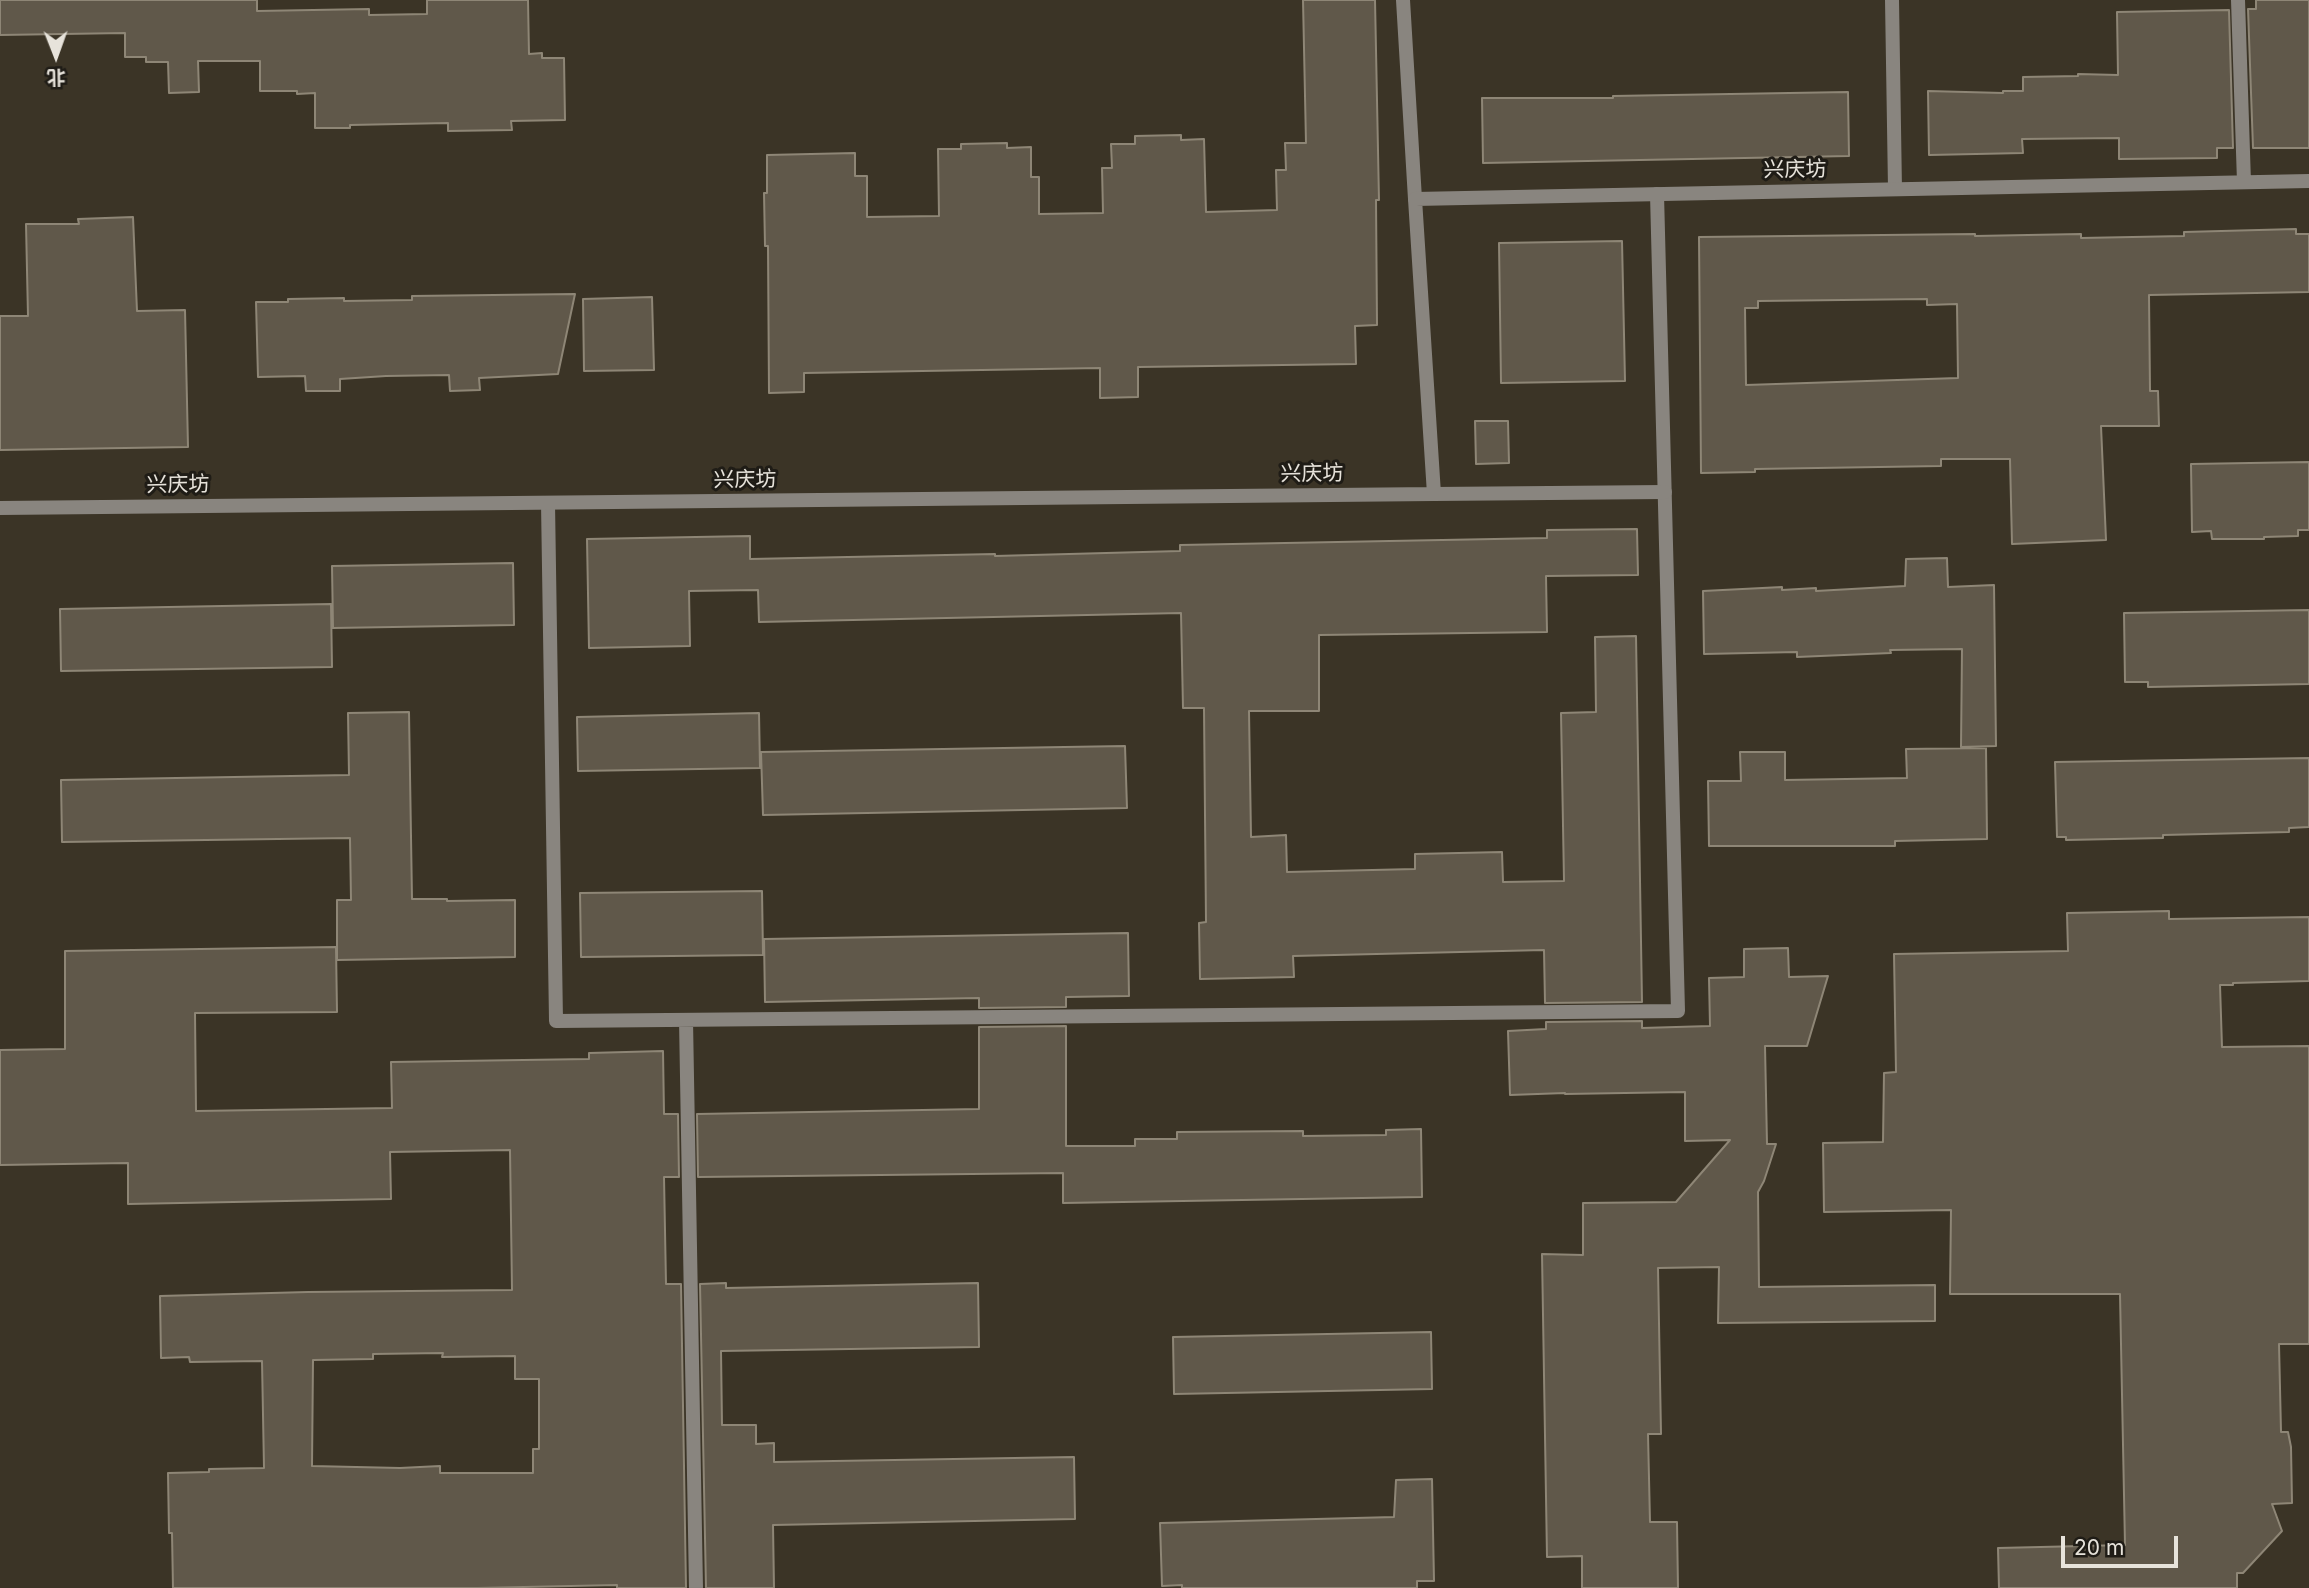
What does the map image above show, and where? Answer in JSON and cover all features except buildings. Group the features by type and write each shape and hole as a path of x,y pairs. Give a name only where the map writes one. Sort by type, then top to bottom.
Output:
{"street":[{"path":"1403,0 1434,494"},
{"path":"1892,0 1895,189"},
{"path":"2238,0 2244,182"},
{"name":"兴庆坊","path":"1415,199 2309,181"},
{"path":"548,503 556,1021 1678,1011 1657,194"},
{"name":"兴庆坊","path":"0,508 1665,492"},
{"path":"686,1020 696,1588"}]}
